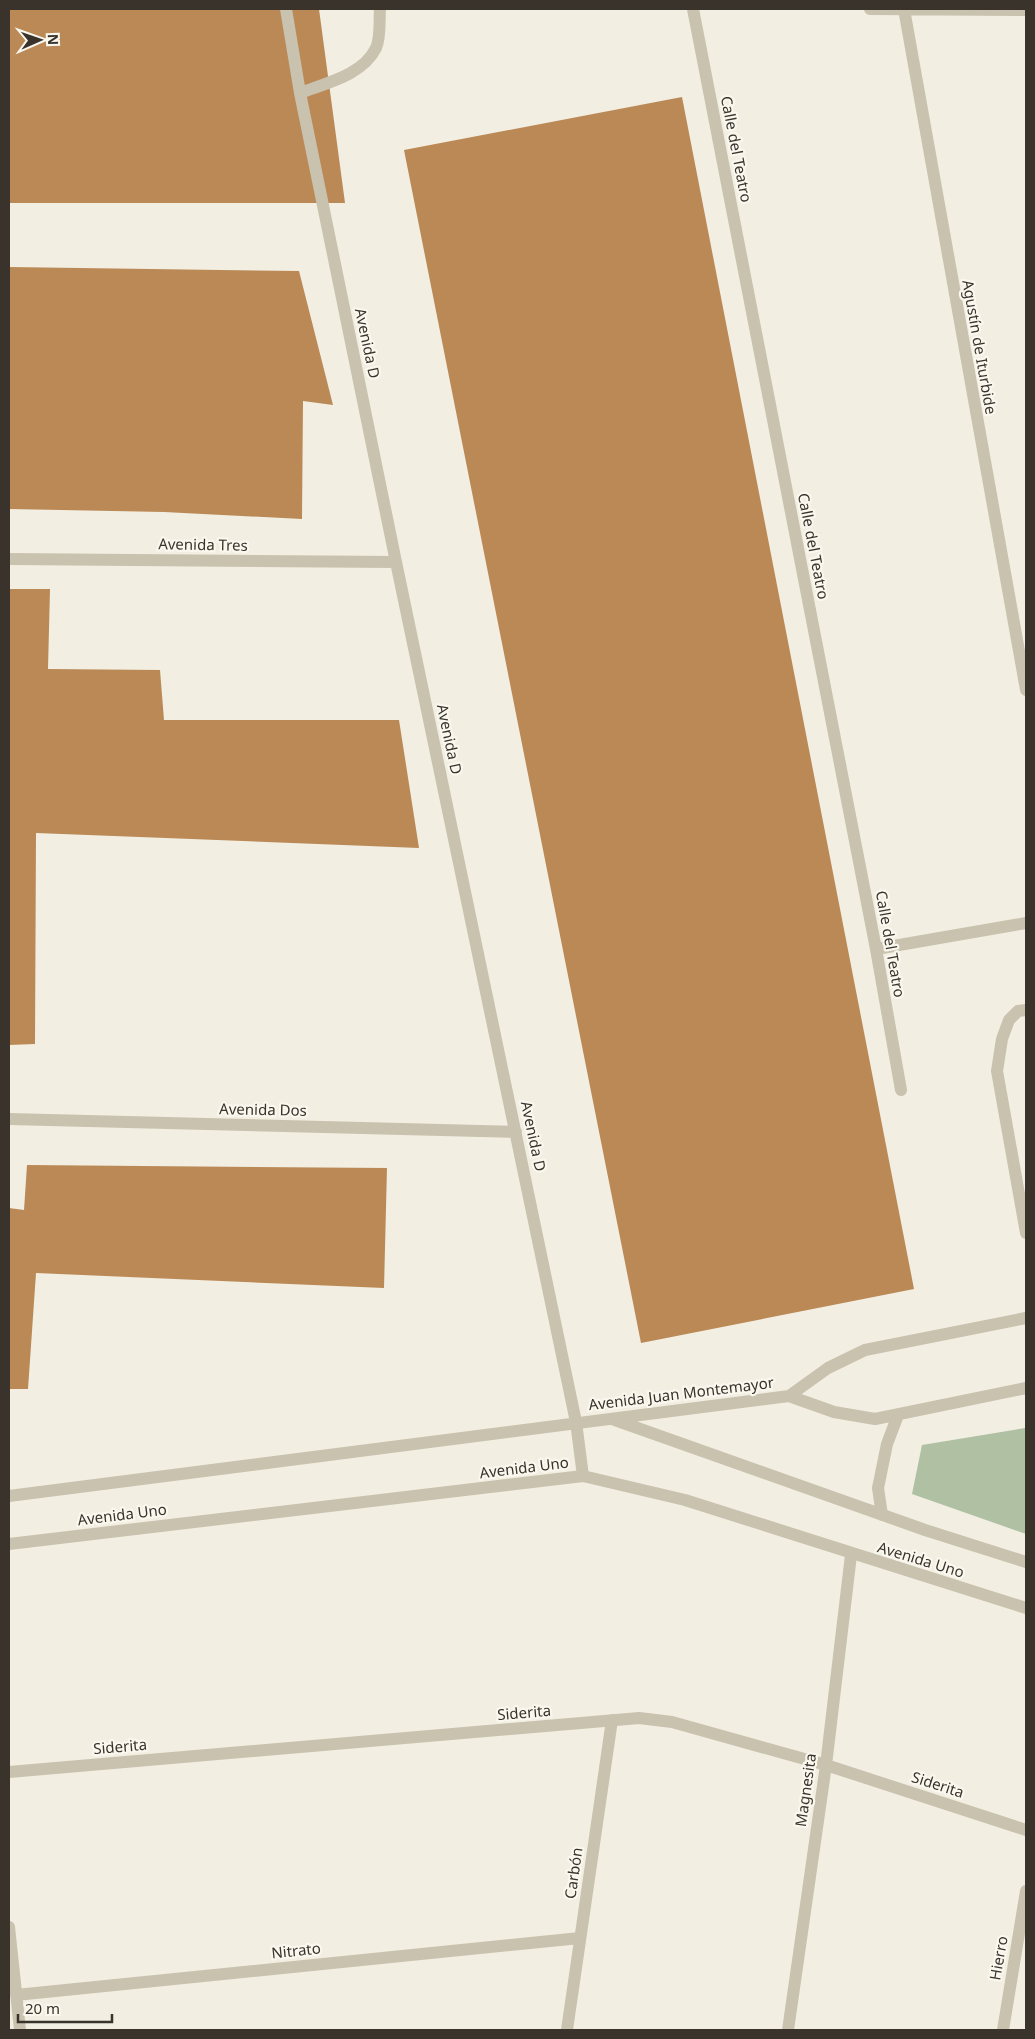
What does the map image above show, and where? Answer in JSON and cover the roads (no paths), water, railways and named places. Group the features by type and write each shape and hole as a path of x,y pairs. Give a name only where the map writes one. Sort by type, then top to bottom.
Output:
{"street":[{"name":"Avenida D","path":"286,9 300,93 396,562 576,1422 583,1476"},
{"path":"300,93 355,71 369,59 377,47 380,9"},
{"name":"Calle del Teatro","path":"693,9 876,949 901,1090"},
{"path":"870,9 1026,10"},
{"name":"Agustín de Iturbide","path":"904,9 1026,690"},
{"name":"Avenida Tres","path":"9,559 396,562"},
{"path":"876,949 1026,923"},
{"path":"1026,1010 1018,1011 1009,1020 1002,1040 998,1070 1026,1234"},
{"name":"Avenida Dos","path":"9,1119 516,1132"},
{"name":"Avenida Juan Montemayor","path":"789,1396 828,1368 866,1350 1026,1318"},
{"name":"Avenida Juan Montemayor","path":"576,1422 789,1396 834,1412 875,1419 1026,1388"},
{"path":"882,1515 878,1488 887,1444 898,1415"},
{"name":"Avenida Uno","path":"610,1418 882,1515 1026,1562"},
{"path":"9,1496 576,1422"},
{"name":"Avenida Uno","path":"9,1544 583,1476 685,1500 1026,1608"},
{"name":"Magnesita","path":"788,2030 826,1765 851,1554"},
{"name":"Siderita","path":"9,1772 627,1718 672,1722 826,1765 1026,1830"},
{"name":"Carbón","path":"567,2030 612,1720"},
{"name":"Hierro","path":"1003,2030 1026,1891"},
{"path":"9,1927 20,2030"},
{"name":"Nitrato","path":"16,1995 580,1938"}]}
